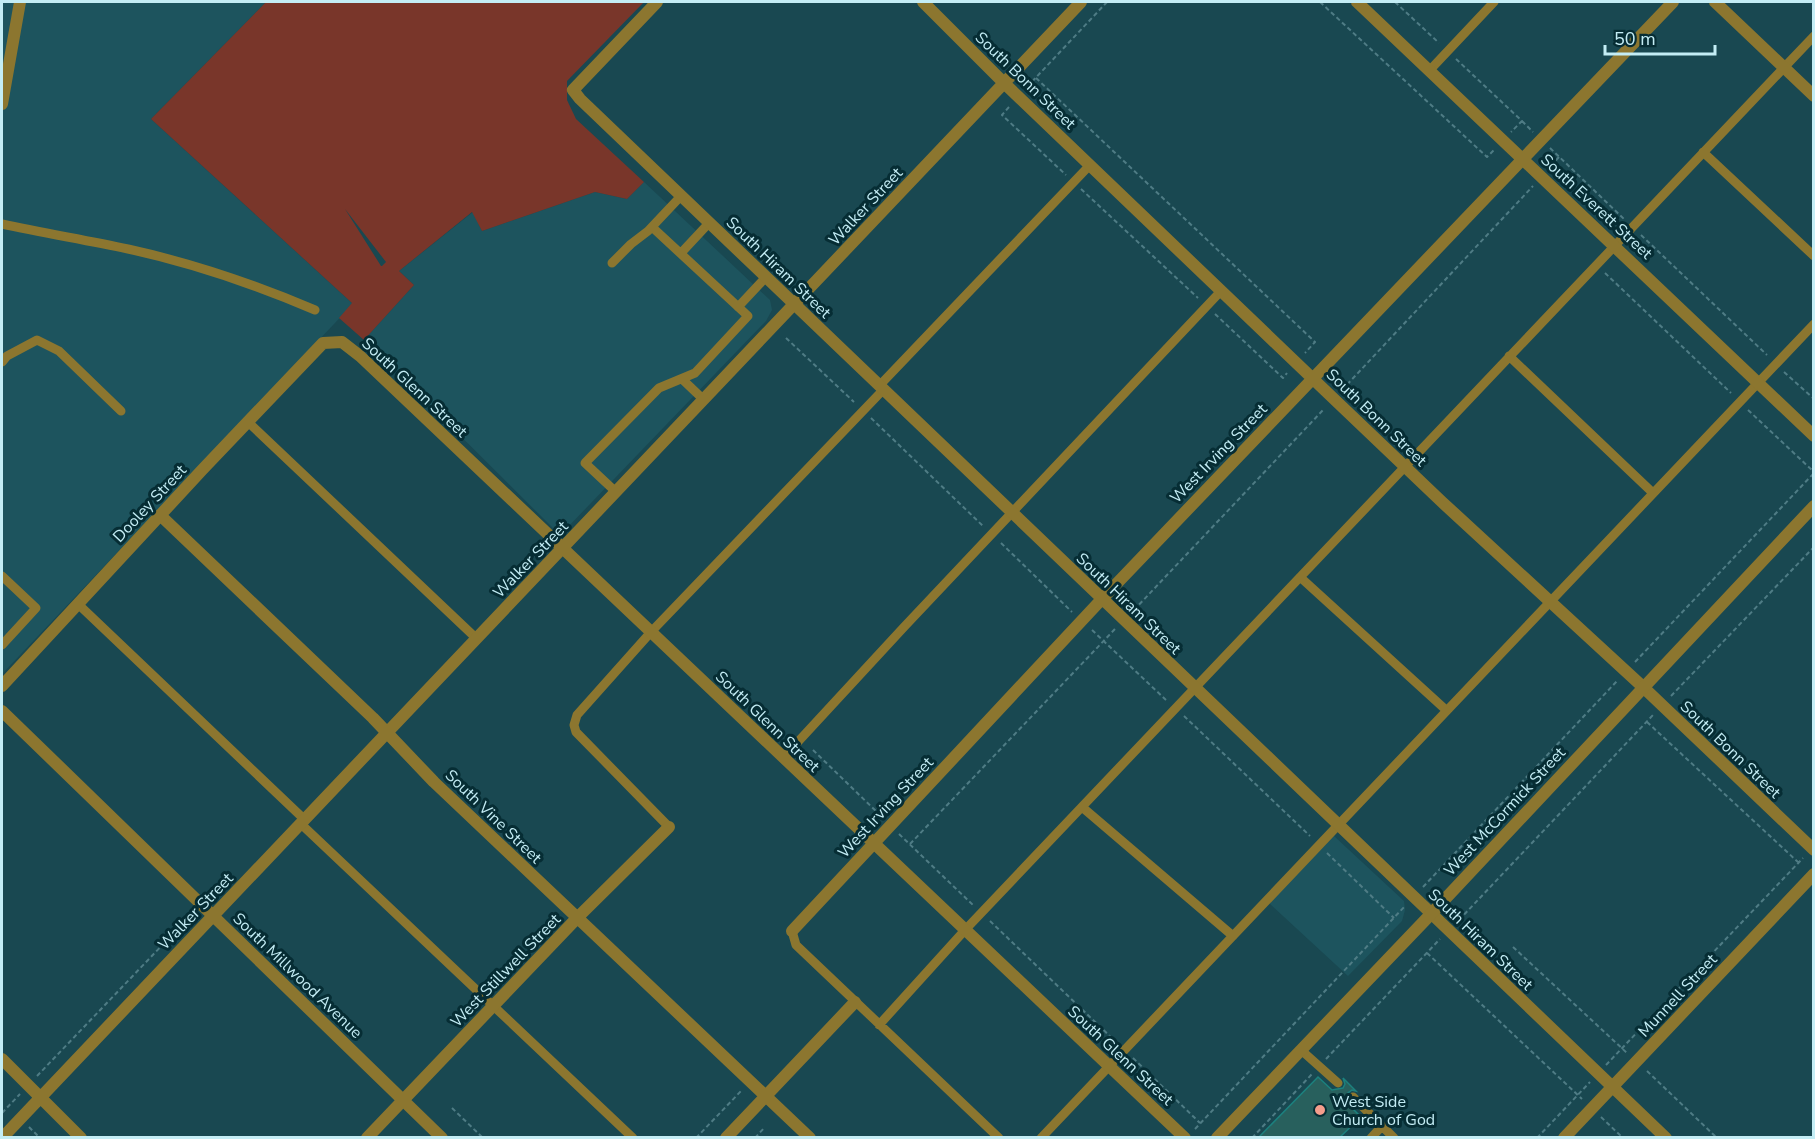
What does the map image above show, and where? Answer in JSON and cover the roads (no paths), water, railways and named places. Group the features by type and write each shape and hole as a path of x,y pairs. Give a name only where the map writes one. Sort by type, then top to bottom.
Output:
{"street":[{"path":"2,104 20,2"},
{"name":"South Hiram Street","path":"657,2 573,90 1101,600 1666,1137"},
{"name":"South Bonn Street","path":"923,2 1004,83 1334,399 1643,687 1813,850"},
{"name":"Walker Street","path":"2,1137 1081,2"},
{"name":"South Everett Street","path":"1357,2 1814,436"},
{"name":"West Irving Street","path":"792,931 1101,600 1673,2"},
{"path":"1715,2 1814,96"},
{"name":"South Glenn Street","path":"323,343 342,342 360,356 964,930 1109,1066 1189,1134"},
{"name":"Dooley Street","path":"2,687 160,515 323,343"},
{"name":"West McCormick Street","path":"1217,1137 1431,914 1814,506"},
{"name":"South Vine Street","path":"160,515 388,733 434,782 810,1137"},
{"name":"South Millwood Avenue","path":"2,711 442,1137"},
{"name":"West Stillwell Street","path":"367,1137 577,918 669,827"},
{"name":"Munnell Street","path":"1564,1137 1814,874"},
{"path":"726,1137 855,1002"},
{"path":"2,1059 81,1137"}],"lane":[{"path":"1429,71 1494,2"},
{"path":"879,1025 981,912 1814,36"},
{"path":"1703,152 1814,255"},
{"path":"669,827 576,732 574,725 577,715 651,632 1090,165"},
{"path":"612,263 652,227 681,196"},
{"path":"681,253 709,223"},
{"path":"2,224 128,249 201,268 270,291 315,310"},
{"path":"616,492 585,463 659,388 695,373 748,316 652,227"},
{"path":"738,307 766,277"},
{"path":"783,758 1221,291"},
{"path":"1041,1137 1814,324"},
{"path":"2,362 7,356 37,340 59,351 121,411"},
{"path":"1509,356 1653,493"},
{"path":"682,379 704,400"},
{"path":"249,422 477,639"},
{"path":"2,576 36,608 2,645"},
{"path":"1300,577 1446,710"},
{"path":"78,604 493,1006 633,1137"},
{"path":"1082,807 1233,936"},
{"path":"792,931 796,945 999,1137"},
{"path":"1301,1050 1338,1083"},
{"path":"1353,1097 1394,1137"},
{"path":"1371,1137 1382,1126"}],"place":[{"name":"West Side Church of God","path":"1320,1110"}]}
